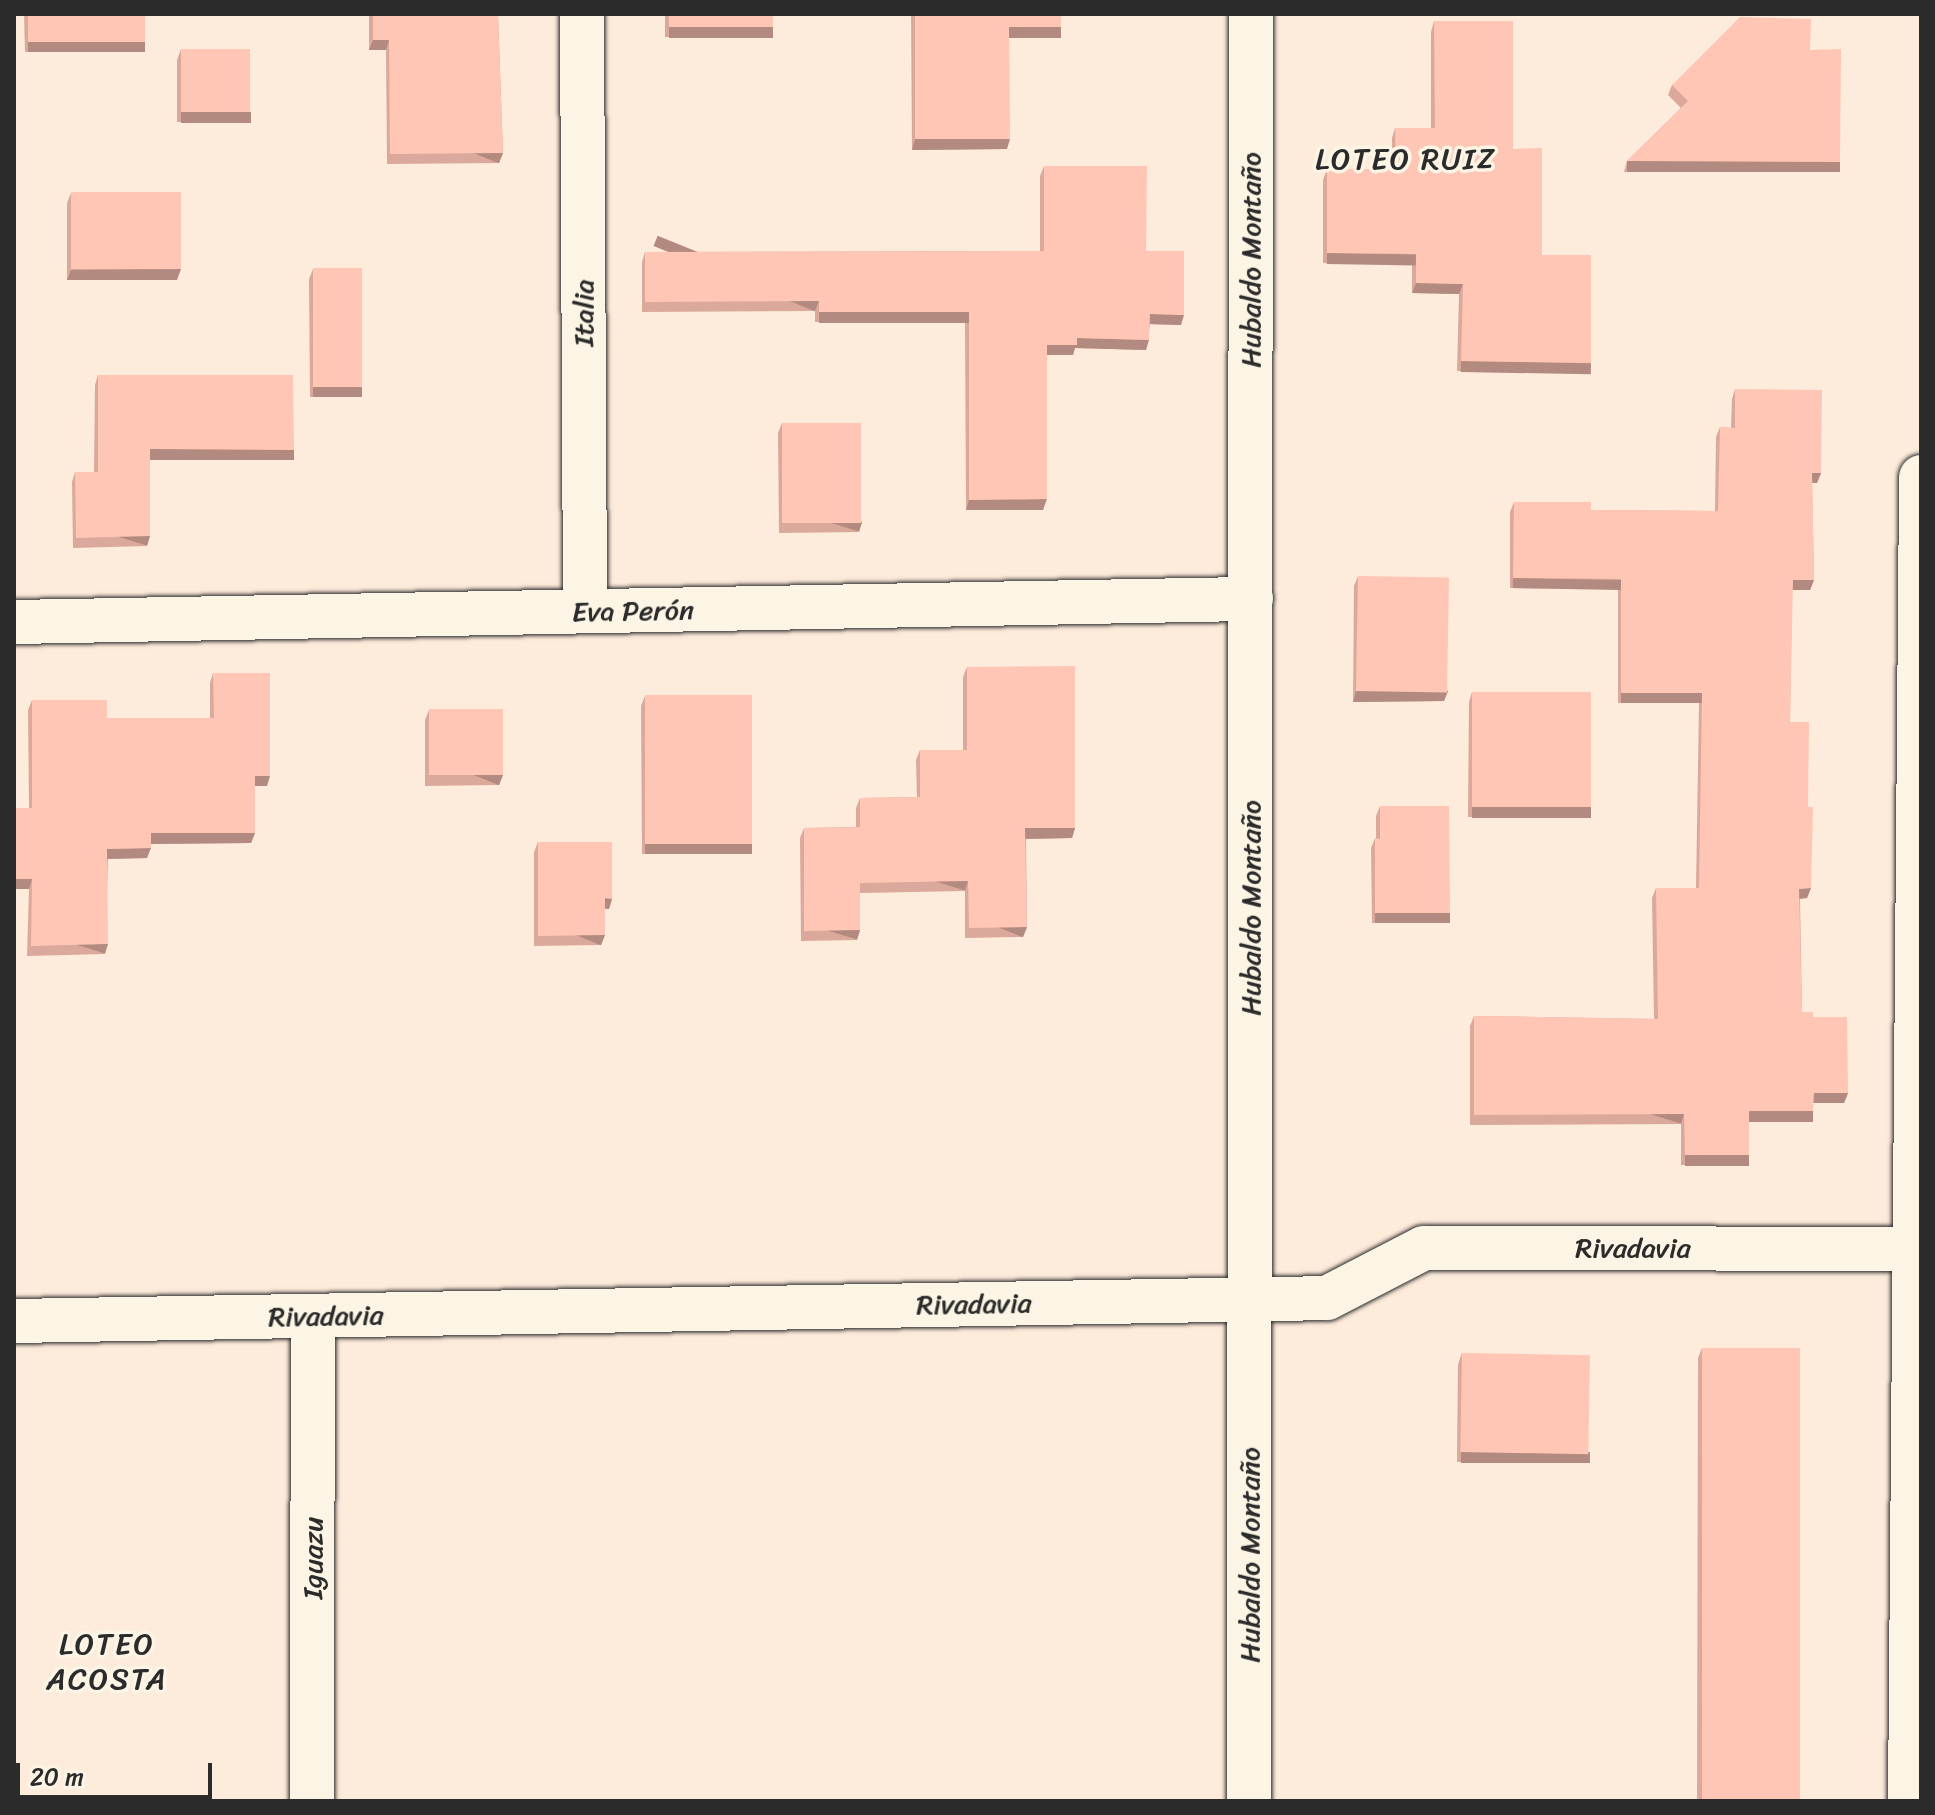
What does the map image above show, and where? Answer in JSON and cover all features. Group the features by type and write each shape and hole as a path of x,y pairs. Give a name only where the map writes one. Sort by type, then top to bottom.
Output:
{"street":[{"name":"Italia","path":"582,14 585,611"},
{"name":"Hubaldo Montaño","path":"1249,1801 1251,14"},
{"path":"1910,1801 1917,1249 1921,477"},
{"name":"Eva Perón","path":"14,622 1251,599"},
{"name":"Rivadavia","path":"14,1321 1327,1298 1424,1248 1917,1249"},
{"name":"Iguazu","path":"312,1801 313,1316"}],"building":[{"path":"28,14 145,14 145,42 28,42"},
{"path":"373,14 498,14 503,153 390,154 389,40 373,40"},
{"path":"669,14 773,14 773,27 669,27"},
{"path":"915,14 1061,14 1061,27 1009,27 1010,139 915,139"},
{"path":"1740,17 1811,19 1810,50 1841,49 1840,162 1627,161 1688,101 1672,85"},
{"path":"1434,21 1513,21 1513,149 1542,148 1542,255 1591,255 1591,363 1461,361 1463,284 1416,283 1416,254 1327,253 1327,169 1396,169 1395,128 1435,128"},
{"path":"181,49 250,49 250,112 181,112"},
{"path":"1044,166 1147,166 1146,251 1184,251 1184,315 1150,314 1149,340 1077,338 1077,345 1047,345 1047,499 969,500 969,312 819,312 819,301 645,302 645,252 1044,251"},
{"path":"71,192 181,192 181,269 71,269"},
{"path":"313,268 362,268 362,387 313,387"},
{"path":"98,375 293,375 294,450 150,449 150,536 76,538 75,472 98,472"},
{"path":"1735,389 1822,390 1821,473 1812,473 1814,580 1793,580 1790,722 1809,722 1808,807 1813,807 1811,888 1799,889 1802,1012 1813,1012 1813,1017 1847,1017 1848,1093 1814,1093 1813,1111 1749,1111 1749,1155 1685,1155 1684,1114 1474,1115 1474,1016 1658,1019 1656,888 1699,888 1702,693 1621,693 1621,579 1513,578 1514,502 1591,502 1591,510 1718,511 1720,427 1735,428"},
{"path":"782,423 861,423 861,523 782,523"},
{"path":"1358,576 1449,578 1447,693 1356,691"},
{"path":"1075,666 1075,828 1025,828 1027,927 969,928 968,881 860,883 860,930 804,931 804,828 860,827 860,798 920,797 920,750 967,750 967,667"},
{"path":"213,673 270,673 270,776 255,776 255,833 151,833 151,848 107,849 108,944 31,946 32,879 14,879 14,808 32,808 32,700 107,700 107,718 214,718"},
{"path":"1472,692 1591,692 1591,807 1472,807"},
{"path":"645,695 752,695 752,844 645,844"},
{"path":"429,709 503,709 503,775 429,775"},
{"path":"1380,806 1449,806 1450,913 1375,913 1375,838 1380,839"},
{"path":"538,842 612,842 612,899 605,898 605,935 538,936"},
{"path":"1702,1348 1800,1348 1800,1801 1702,1801"},
{"path":"1462,1353 1590,1355 1588,1454 1460,1452"}],"district":[{"name":"LOTEO RUIZ","path":"1406,159"},
{"name":"LOTEO ACOSTA","path":"107,1661"}]}
